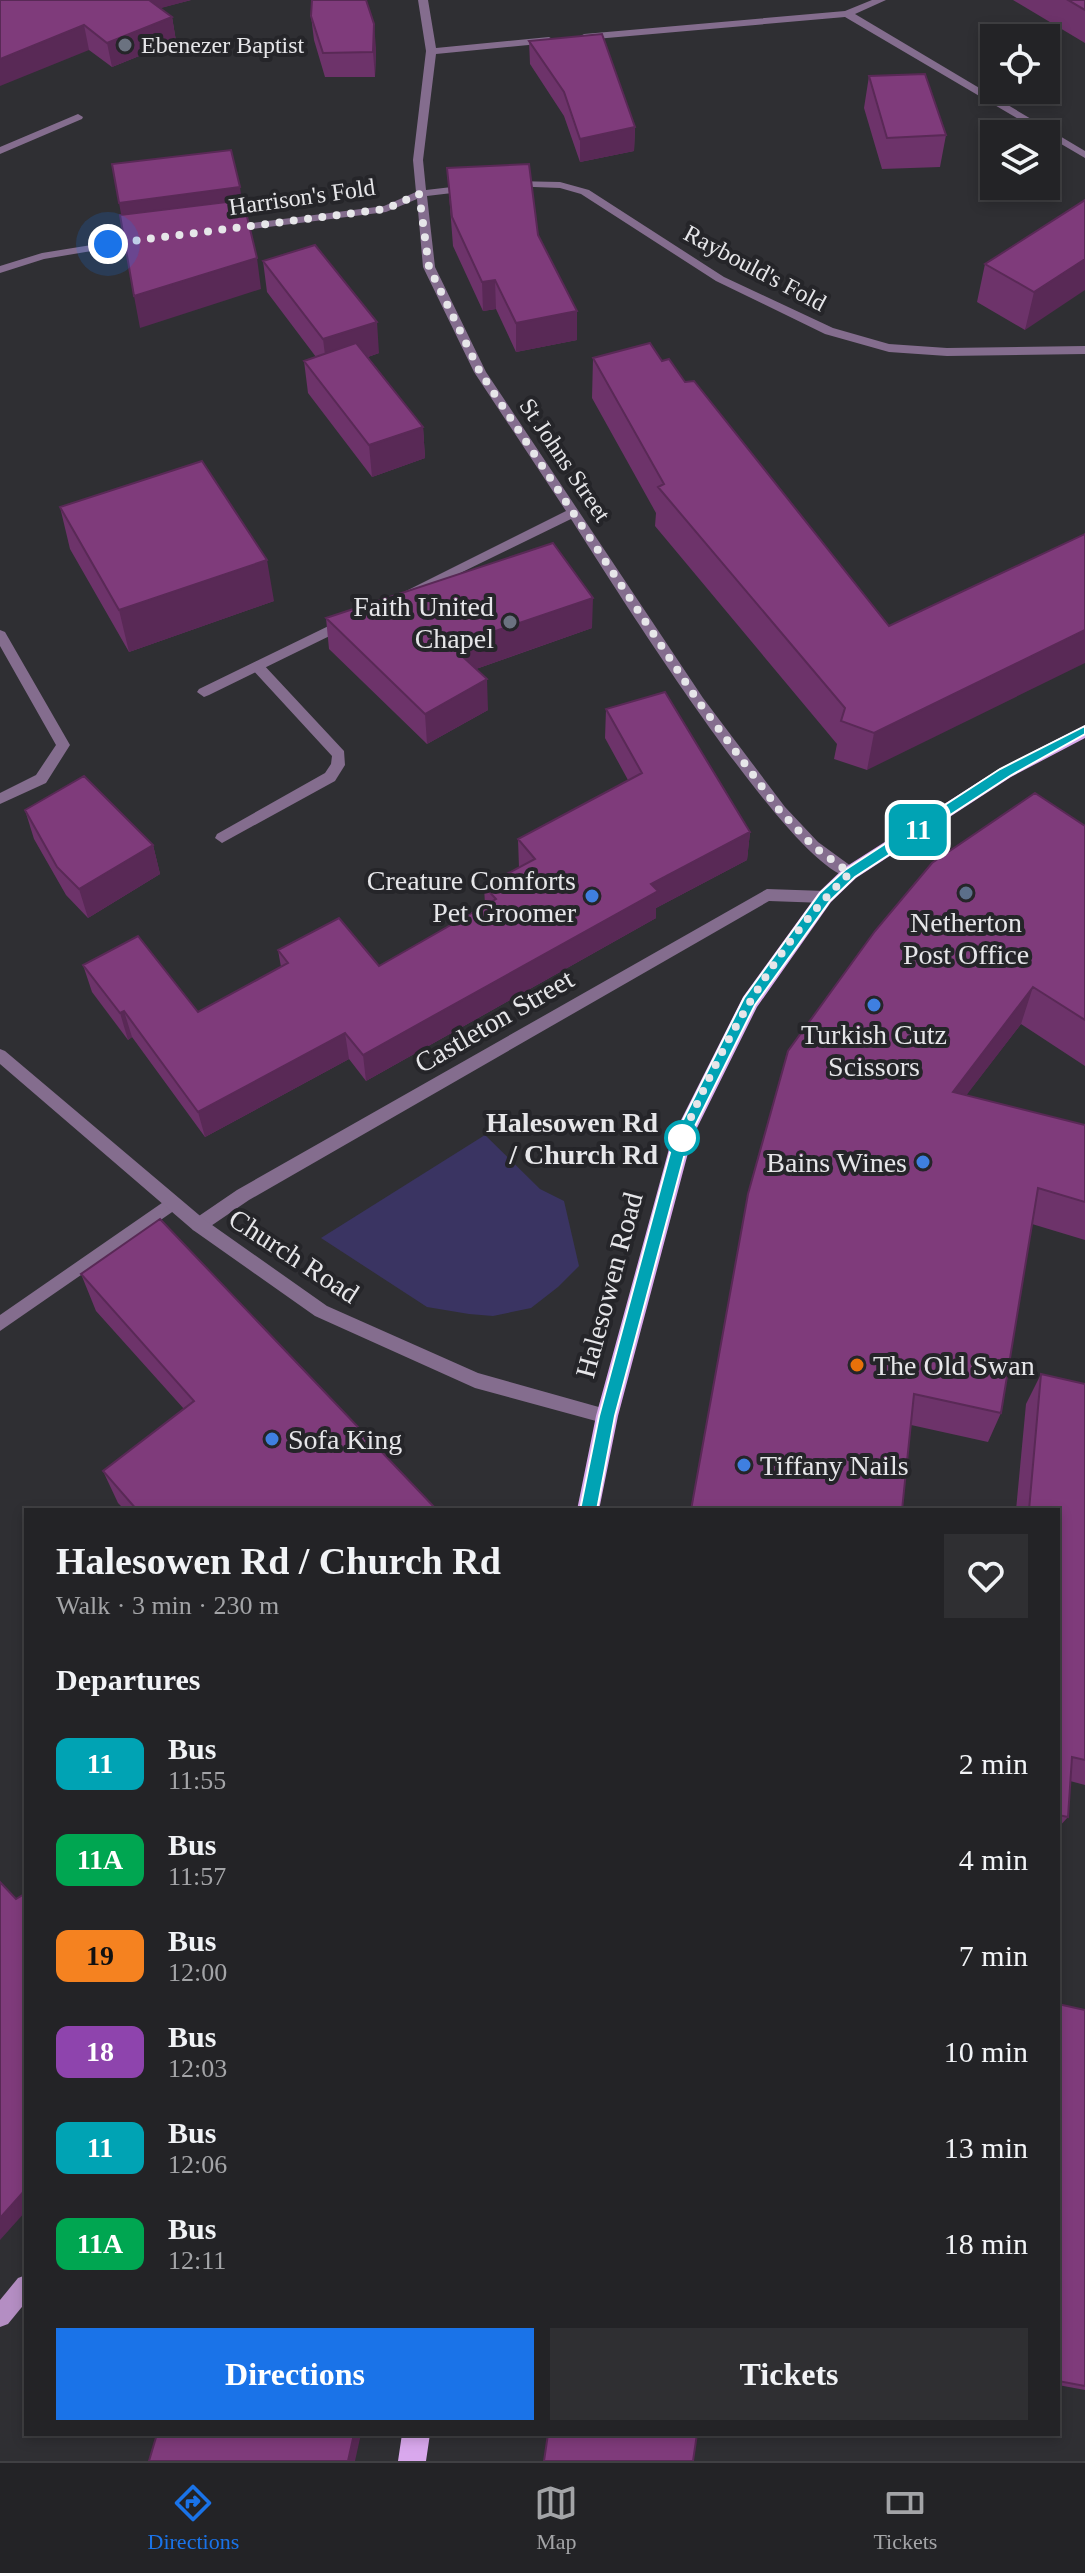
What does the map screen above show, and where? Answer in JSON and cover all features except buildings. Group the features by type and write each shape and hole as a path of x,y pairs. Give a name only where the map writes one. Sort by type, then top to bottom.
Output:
{"main road":[{"name":"Halesowen Road","path":"588,1508 607,1416 682,1138 750,1002 825,897 850,873 1005,773 1085,731"},
{"path":"0,2316 24,2288"},
{"path":"412,2461 416,2436"}],"street":[{"name":"St Johns Street","path":"423,0 431,51 418,160 419,194 429,267 480,372 698,701 780,811 813,846 850,873"},
{"path":"570,39 847,14 881,0"},
{"path":"847,14 1085,155"},
{"path":"431,51 555,40"},
{"path":"0,151 78,117"},
{"name":"Raybould's Fold","path":"503,184 560,185 585,192 720,279 829,331 889,348 947,352 1085,350"},
{"path":"419,194 489,186"},
{"name":"Harrison's Fold","path":"216,230 386,209 419,194"},
{"path":"0,270 42,256 155,238"},
{"path":"387,603 574,512"},
{"path":"204,692 358,617"},
{"path":"0,635 63,745 41,779 0,799"},
{"path":"222,838 330,777 338,765 339,755 257,666"},
{"name":"Castleton Street","path":"199,1225 243,1195 767,895 825,897"},
{"name":"Church Road","path":"0,1055 199,1225 321,1311 475,1380 607,1416"},
{"path":"0,1324 172,1203"}],"shaded area":[{"path":"485,1135 540,1189 564,1201 579,1266 531,1308 493,1316 427,1307 321,1238"}],"bus line":[{"name":"11","path":"588,1508 607,1416 682,1138 750,1002 825,897 850,873 1005,773 1085,730"}],"place":[{"name":"Ebenezer Baptist","path":"125,45"},
{"name":"Faith United Chapel","path":"510,622"},
{"name":"Netherton Post Office","path":"966,893"},
{"name":"Creature Comforts Pet Groomer","path":"592,896"},
{"name":"Turkish Cutz Scissors","path":"874,1005"},
{"name":"Halesowen Rd / Church Rd","path":"682,1138"},
{"name":"Bains Wines","path":"923,1162"},
{"name":"The Old Swan","path":"857,1365"},
{"name":"Sofa King","path":"272,1439"},
{"name":"Tiffany Nails","path":"744,1465"}],"route":[{"path":"108,244 386,209 419,194 429,267 480,372 698,701 780,811 813,846 850,873 825,897 750,1002 682,1138"}]}
